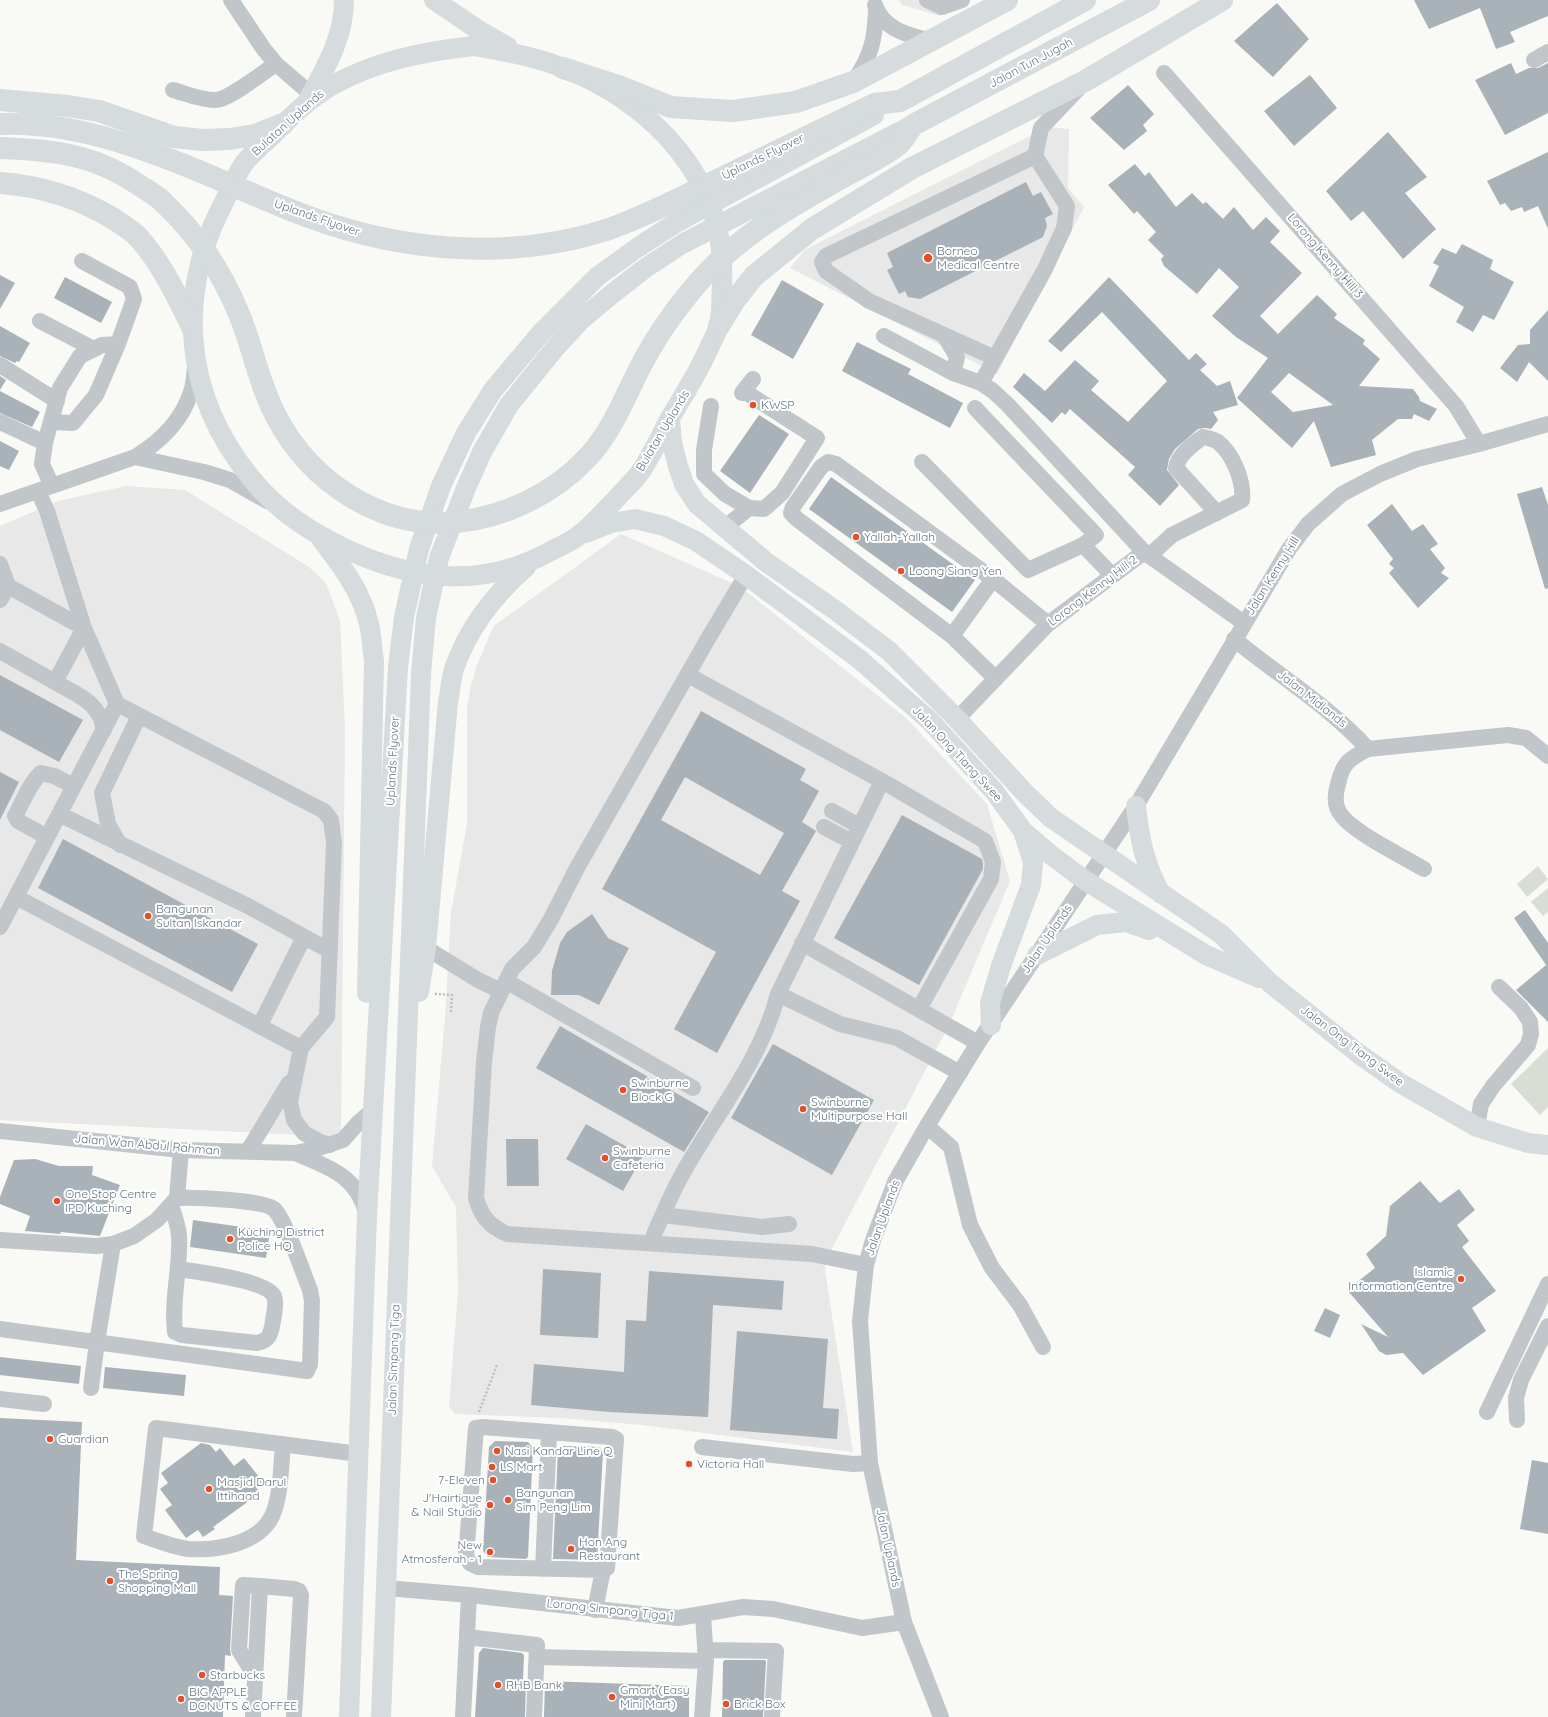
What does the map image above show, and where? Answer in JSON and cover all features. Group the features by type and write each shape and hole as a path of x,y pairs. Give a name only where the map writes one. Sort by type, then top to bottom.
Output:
{"highway":[{"path":"563,68 671,107 733,111 796,102 853,82 1007,0"},
{"path":"900,101 1085,0"},
{"name":"Jalan Tun Jugah","path":"913,125 1149,0"},
{"path":"719,326 735,300 754,276 812,229 912,168 1085,81 1222,0"},
{"path":"0,100 68,106 99,111 174,137 203,140 230,139 255,135 283,124"},
{"name":"Uplands Flyover","path":"0,124 59,128 121,143 159,156 307,217 343,230 390,241 443,248 502,248 554,243 606,230 658,208 875,104 900,101"},
{"path":"0,148 52,152 93,160 125,175 163,202 210,256 240,316 264,387 275,414 290,441 309,465 355,500 377,511 438,524 480,519 508,511 560,482 588,458 610,427 646,355 676,310 710,271 731,250 760,227 786,210 900,144 913,125"},
{"path":"0,183 23,185 63,194 94,207 138,237 158,263 177,294 192,327"}],"main road":[{"path":"308,99 332,56 339,35 344,0"},
{"path":"434,0 480,32 523,55"},
{"name":"Bulatan Uplands","path":"473,46 523,55 563,68 604,88 639,111 673,142 698,178 716,220 723,263 719,326 699,371 640,472 608,508 577,537 537,558 492,574 454,576 419,574 367,558 318,536 281,510 250,478 221,434 204,397 196,360 192,327 197,277 204,246 220,210 245,163 308,99 327,88 373,66 425,52 473,46"},
{"name":"Uplands Flyover","path":"376,1056 398,667 404,617 419,550 441,486 466,433 493,390 536,338 598,276 674,224 900,101"},
{"name":"Uplands Flyover","path":"407,1003 421,682 426,618 439,558 482,452 509,405 556,346 582,319 644,269 682,244 913,125"},
{"name":"Jalan Ong Tiang Swee","path":"670,419 672,442 677,463 684,484 698,504 724,528 766,562 835,610 889,651 957,719 1040,808 1103,855 1221,934 1270,983 1360,1054 1400,1083 1477,1127 1528,1143 1548,1146"},
{"name":"Jalan Ong Tiang Swee","path":"577,537 611,523 635,519 664,526 696,540 746,575 859,659 930,721 994,791 1023,831 1086,881 1206,955 1270,983"},
{"path":"318,536 343,568 359,596 369,624 374,661 367,1003 376,1056 367,1216 349,1717"},
{"path":"406,1056 417,1007 426,948 448,702 454,669 484,610 505,585 537,558"},
{"path":"1136,806 1143,855 1151,876 1161,894"},
{"path":"990,1025 990,1003 1001,966 1031,885 1033,862 1023,831"},
{"path":"1037,955 1097,924 1126,922 1153,931 1206,955"},
{"name":"Jalan Simpang Tiga","path":"381,1717 407,1003"}],"street":[{"path":"231,0 263,48 308,99"},
{"path":"927,0 942,7 962,0"},
{"path":"875,5 884,20 904,34 931,41"},
{"path":"853,82 870,53 874,40 875,5"},
{"path":"173,90 205,99 217,100 235,91 276,64"},
{"name":"Lorong Kenny Hill 3","path":"1164,73 1456,406 1478,444"},
{"path":"981,383 1044,271 1064,228 1067,206 1035,156 1041,128 1085,81"},
{"path":"995,358 869,301 826,272 822,262 826,256 1035,156"},
{"path":"52,422 73,423 96,395 118,344 134,299 130,288 82,261"},
{"path":"40,321 94,349"},
{"path":"944,335 957,357 953,373"},
{"path":"884,336 953,373 981,383 993,391 1008,404 1147,554 1172,535 1217,513 1242,500 1243,492 1236,469 1227,451 1217,441 1203,437 1184,455 1177,464 1176,468 1217,513"},
{"path":"118,344 102,345 80,356 60,388 52,422 45,443 42,466 47,511 84,628 117,704 324,811 331,820 334,837 328,1018 301,1048 290,1102 294,1120 304,1133 320,1142 330,1145"},
{"path":"0,504 135,456 154,446 179,417 192,392 196,360"},
{"path":"0,365 57,401"},
{"path":"711,406 704,450 704,474 725,494 749,508 764,509 782,493 817,438 747,393 742,393 753,379"},
{"path":"922,462 1028,570 1083,545 1096,535 975,408"},
{"path":"0,422 45,443"},
{"name":"Jalan Kenny Hill","path":"1103,855 1136,806 1234,639 1289,549 1308,524 1342,494 1380,474 1417,459 1478,444 1548,424"},
{"path":"135,456 204,472 230,480 281,510"},
{"path":"996,679 952,636 791,513 796,502 821,467 828,462 836,464 993,579 1048,624"},
{"path":"782,493 796,502"},
{"path":"724,528 749,508"},
{"path":"1083,545 1112,575"},
{"name":"Lorong Kenny Hill 2","path":"957,719 1048,624 1112,575 1147,554 1244,623"},
{"path":"0,564 8,586 84,628"},
{"path":"746,575 577,868 551,919 534,947 512,969 491,1013 484,1062 476,1198 480,1212 490,1225 507,1234 652,1242 812,1254 866,1265"},
{"path":"952,636 993,579"},
{"path":"0,600 8,586"},
{"path":"55,682 84,628"},
{"name":"Jalan Midlands","path":"1234,639 1301,688 1348,726 1368,749"},
{"path":"0,651 90,703 97,710 102,719 104,730"},
{"path":"688,675 882,781 985,841 993,862 991,878 919,1009"},
{"path":"0,927 117,704"},
{"path":"120,845 108,824 102,793 139,716"},
{"path":"1424,869 1357,828 1341,816 1336,803 1341,770 1348,760 1368,749 1508,735 1526,738 1548,756"},
{"path":"47,837 18,821 16,816 26,796 36,778 41,773 54,776 74,786"},
{"path":"652,1242 655,1232 683,1172 760,1043 773,1013 778,994 882,781"},
{"path":"832,812 859,826"},
{"path":"59,814 248,906 330,950"},
{"path":"824,827 852,842"},
{"name":"Jalan Uplands","path":"941,1717 904,1622 870,1463 860,1321 866,1265 873,1240 895,1182 927,1126 978,1043 1103,855"},
{"path":"16,897 301,1048"},
{"path":"260,1025 304,937"},
{"path":"802,943 978,1043"},
{"path":"426,948 478,980 504,986 693,1088"},
{"path":"1477,1127 1483,1100 1528,1045 1531,1034 1530,1022 1521,1008 1499,987"},
{"path":"778,994 840,1024 897,1038 960,1073"},
{"path":"248,1152 295,1073"},
{"path":"295,1153 330,1145 343,1140 358,1123 373,1110"},
{"path":"927,1126 951,1147 970,1225 992,1268 1020,1305 1042,1347"},
{"name":"Jalan Wan Abdul Rahman","path":"0,1131 181,1150 295,1153"},
{"path":"178,1269 254,1284 266,1289 274,1295 276,1301 271,1335 265,1341 257,1343 199,1337 176,1332 175,1304 179,1234 174,1201 181,1150"},
{"path":"295,1153 333,1169 352,1184 363,1199 367,1216"},
{"path":"0,1240 96,1246 113,1244 134,1236 157,1220 174,1201 226,1200 257,1204 273,1208 281,1219 310,1290 312,1301 310,1364 307,1371 0,1329"},
{"path":"663,1215 762,1227 789,1224"},
{"path":"91,1388 113,1244"},
{"path":"1487,1412 1548,1284"},
{"path":"1517,1420 1516,1398 1521,1380 1548,1326"},
{"path":"197,1357 199,1337"},
{"path":"0,1399 44,1404"},
{"path":"595,1610 604,1570 607,1568 616,1439 612,1437 483,1427 476,1428 466,1557 478,1567 604,1570"},
{"path":"283,1444 278,1493 272,1516 263,1528 247,1541 212,1548 188,1549 144,1536 156,1428 283,1444 359,1454"},
{"path":"543,1569 549,1433"},
{"path":"702,1447 853,1464 870,1463"},
{"path":"253,1717 260,1586 294,1589 299,1591 301,1595 294,1717"},
{"name":"Lorong Simpang Tiga 1","path":"386,1588 469,1594 595,1610 678,1618 703,1615 743,1607 773,1609 862,1628 904,1622"},
{"path":"462,1717 468,1637 469,1594"},
{"path":"702,1717 706,1656 703,1615"},
{"path":"468,1637 537,1645 534,1717"},
{"path":"537,1657 706,1656 776,1651 772,1717"}],"path":[{"path":"451,1012 452,995"},
{"path":"476,1428 477,1415 497,1365"}],"shaded area":[{"path":"899,0 972,0 940,16 902,5"},
{"name":"Borneo Medical Centre","path":"1049,127 1069,129 1068,188 1084,207 997,374 790,268 806,249 1028,137 1041,128"},
{"path":"126,486 185,490 309,567 326,583 340,621 345,729 341,1137 0,1120 0,526 58,501"},
{"path":"621,534 739,586 906,718 987,804 1010,881 949,1025 827,1258 825,1270 853,1452 642,1425 561,1418 455,1414 449,1406 458,1292 456,1207 432,1166 445,1018 451,912 467,824 467,707 471,685 477,665 494,626"},
{"path":"1538,866 1548,879 1527,897 1517,884"},
{"path":"1548,888 1548,912 1543,916 1531,902"},
{"path":"1548,1048 1548,1107 1540,1115 1511,1084"}],"building":[{"path":"1414,0 1548,0 1548,16 1510,32 1515,42 1496,49 1480,8 1429,29"},
{"path":"1277,3 1309,39 1273,77 1234,41"},
{"path":"1511,63 1516,74 1529,68 1538,68 1548,63 1548,113 1505,135 1475,80"},
{"path":"1310,75 1337,108 1294,146 1264,111"},
{"path":"1128,85 1154,114 1143,125 1147,131 1124,150 1090,118"},
{"path":"1388,132 1427,177 1405,193 1436,229 1403,259 1363,211 1351,221 1326,191"},
{"path":"1548,152 1548,229 1538,206 1524,212 1522,207 1511,211 1505,203 1500,205 1487,181"},
{"path":"1135,164 1145,176 1149,172 1176,207 1192,193 1203,204 1206,202 1223,219 1234,207 1253,230 1266,217 1280,231 1270,242 1302,273 1260,316 1278,334 1317,295 1337,314 1334,318 1365,340 1363,344 1380,359 1359,386 1413,389 1420,401 1437,409 1429,421 1414,414 1412,419 1398,419 1372,440 1376,455 1331,467 1314,421 1292,448 1237,398 1268,358 1236,337 1212,316 1239,287 1219,268 1197,294 1164,266 1161,259 1164,256 1148,240 1156,232 1137,211 1134,214 1108,185","holes":["1289,373 1333,405 1293,412 1271,392"]},
{"path":"1026,182 1033,196 1041,192 1053,214 1045,218 1047,226 1043,237 920,299 908,297 905,291 899,294 887,270 893,267 887,253"},
{"path":"1462,244 1493,260 1490,269 1514,282 1494,320 1483,315 1473,332 1456,322 1464,307 1429,286 1439,266 1433,263 1442,248 1456,254"},
{"path":"0,275 15,283 0,309"},
{"path":"65,277 112,302 101,323 54,298"},
{"path":"1109,277 1189,360 1196,353 1207,364 1200,370 1217,386 1230,381 1238,405 1213,412 1218,420 1211,429 1198,429 1175,449 1169,459 1167,470 1179,485 1160,506 1128,475 1135,467 1070,409 1065,415 1062,412 1052,423 1013,387 1024,373 1045,391 1075,360 1099,381 1091,390 1128,422 1167,381 1102,312 1061,352 1048,341"},
{"path":"782,280 824,304 793,359 751,335"},
{"path":"1548,310 1548,381 1529,362 1517,382 1500,368 1518,345 1530,344 1530,330"},
{"path":"0,326 30,343 19,362 17,361 15,363 0,356"},
{"path":"857,342 911,369 908,374 963,403 950,428 842,371"},
{"path":"0,376 6,380 0,390"},
{"path":"0,391 40,412 32,427 0,413"},
{"path":"759,415 789,434 750,493 720,471"},
{"path":"0,441 19,451 9,470 0,466"},
{"path":"831,477 975,580 952,612 809,509"},
{"path":"1542,487 1548,505 1548,588 1545,589 1517,494"},
{"path":"1392,504 1412,531 1423,524 1438,544 1430,549 1445,568 1441,573 1449,578 1418,608 1389,573 1394,568 1389,564 1393,559 1367,525"},
{"path":"0,675 83,720 59,762 0,730"},
{"path":"701,711 806,769 800,780 819,791 802,822 816,831 782,891 800,901 717,1053 674,1029 716,952 602,889","holes":["685,777 784,833 760,875 661,820"]},
{"path":"0,772 19,782 0,820"},
{"path":"902,815 982,859 983,863 983,869 919,985 834,938"},
{"name":"Bangunan Sultan Iskandar","path":"63,839 258,944 232,992 38,888"},
{"path":"1525,910 1548,943 1548,1022 1516,990 1546,965 1514,918"},
{"path":"592,914 608,938 629,948 599,1005 579,995 551,995 552,971 560,943 567,932"},
{"name":"Swinburne Block G","path":"560,1026 709,1112 684,1152 536,1068"},
{"name":"Swinburne Multipurpose Hall","path":"773,1044 874,1100 832,1175 731,1118"},
{"name":"Swinburne Cafeteria","path":"586,1124 643,1156 623,1191 566,1159"},
{"path":"506,1139 538,1139 539,1186 507,1186"},
{"name":"One Stop Centre IPD Kuching","path":"35,1159 59,1166 93,1166 92,1175 120,1185 100,1236 61,1232 60,1234 25,1231 30,1216 0,1204 0,1197 14,1160"},
{"name":"Islamic Information Centre","path":"1420,1181 1440,1203 1459,1189 1475,1210 1457,1225 1469,1241 1462,1247 1496,1291 1472,1308 1486,1331 1423,1375 1403,1353 1386,1355 1379,1351 1361,1324 1388,1337 1347,1290 1375,1268 1366,1254 1386,1236 1390,1206"},
{"name":"Kuching District Police HQ","path":"193,1220 270,1231 266,1258 190,1247"},
{"path":"543,1269 601,1273 598,1338 540,1335"},
{"path":"649,1271 784,1281 782,1310 713,1305 708,1417 609,1412 531,1405 534,1364 624,1372 626,1320 646,1321"},
{"path":"1325,1308 1340,1315 1330,1338 1314,1331"},
{"path":"737,1331 828,1339 823,1408 839,1409 837,1439 730,1430"},
{"path":"0,1357 81,1366 79,1384 0,1375"},
{"path":"105,1367 186,1375 184,1396 103,1388"},
{"name":"The Spring Shopping Mall","path":"0,1418 82,1422 76,1560 220,1567 219,1595 233,1596 230,1649 231,1656 225,1655 223,1717 0,1717"},
{"name":"Bangunan Sim Peng Lim","path":"495,1441 528,1442 533,1448 528,1557 526,1559 488,1557 483,1551 489,1447"},
{"name":"Masjid Darul Ittihaad","path":"201,1443 210,1445 216,1452 220,1448 234,1466 244,1458 263,1482 256,1487 260,1493 213,1527 215,1529 203,1537 198,1530 186,1538 165,1510 172,1505 160,1489 168,1483 161,1473"},
{"path":"561,1446 599,1447 603,1452 597,1560 553,1559 558,1449"},
{"path":"1532,1460 1548,1463 1548,1534 1520,1529"},
{"path":"483,1648 522,1653 524,1655 523,1680 526,1680 525,1717 475,1717 479,1653"},
{"path":"725,1660 765,1660 763,1717 722,1717 723,1662"},
{"path":"545,1681 689,1686 689,1717 544,1717"}],"place":[{"name":"Borneo Medical Centre","path":"928,258"},
{"name":"KWSP","path":"753,405"},
{"name":"Yallah-Yallah","path":"856,537"},
{"name":"Loong Siang Yen","path":"901,571"},
{"name":"Bangunan Sultan Iskandar","path":"148,916"},
{"name":"Swinburne Block G","path":"623,1090"},
{"name":"Swinburne Multipurpose Hall","path":"803,1109"},
{"name":"Swinburne Cafeteria","path":"605,1158"},
{"name":"One Stop Centre IPD Kuching","path":"57,1201"},
{"name":"Kuching District Police HQ","path":"230,1239"},
{"name":"Islamic Information Centre","path":"1461,1279"},
{"name":"Guardian","path":"50,1439"},
{"name":"Nasi Kandar Line Q","path":"497,1451"},
{"name":"Victoria Hall","path":"689,1464"},
{"name":"LS Mart","path":"492,1467"},
{"name":"7-Eleven","path":"493,1480"},
{"name":"Masjid Darul Ittihaad","path":"209,1489"},
{"name":"Bangunan Sim Peng Lim","path":"508,1500"},
{"name":"J'Hairtique & Nail Studio","path":"490,1505"},
{"name":"Hon Ang Restaurant","path":"571,1549"},
{"name":"New Atmosferah - 1","path":"490,1552"},
{"name":"The Spring Shopping Mall","path":"110,1581"},
{"name":"Starbucks","path":"202,1675"},
{"name":"RHB Bank","path":"498,1685"},
{"name":"Gmart (Easy Mini Mart)","path":"612,1697"},
{"name":"BIG APPLE DONUTS & COFFEE","path":"181,1699"},
{"name":"Brick Box","path":"726,1704"}]}
